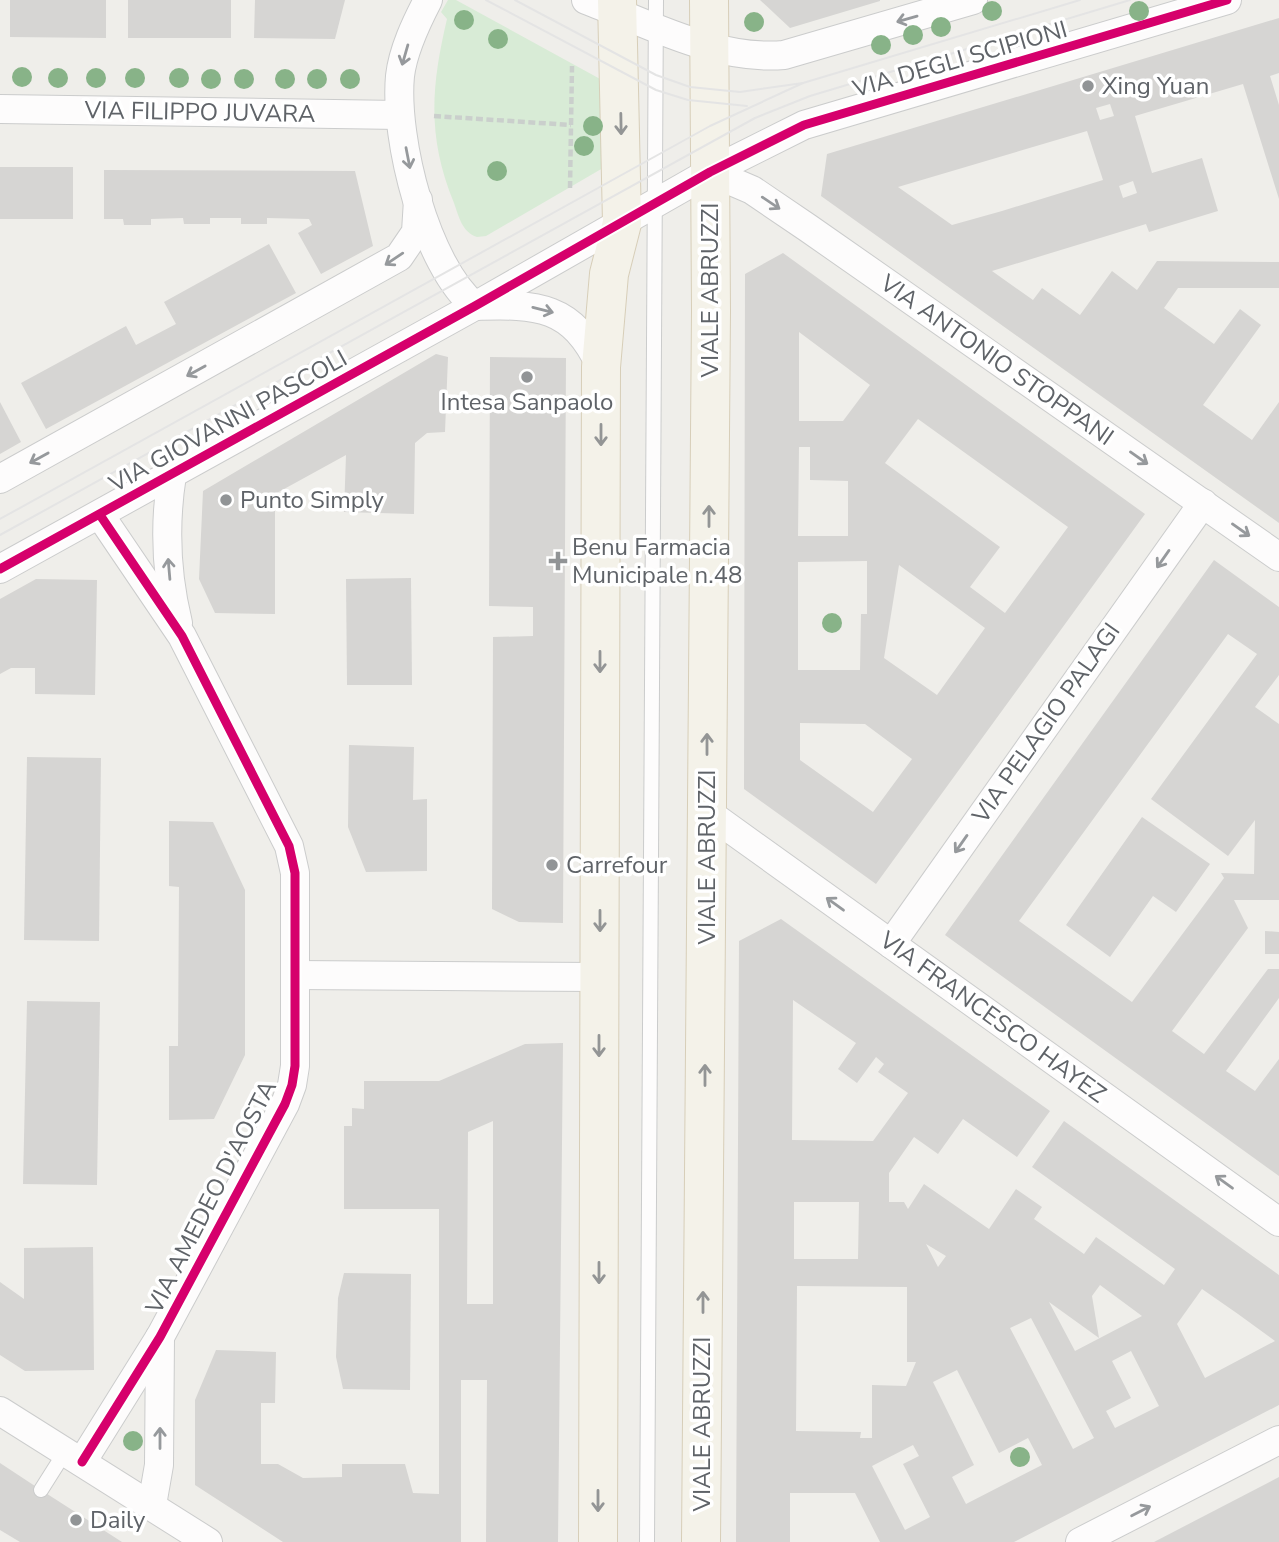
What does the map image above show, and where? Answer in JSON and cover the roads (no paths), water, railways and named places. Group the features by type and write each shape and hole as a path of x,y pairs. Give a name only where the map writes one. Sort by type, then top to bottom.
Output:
{"main road":[{"name":"VIALE ABRUZZI","path":"701,1542 707,812 709,0"},
{"path":"598,1542 601,367 609,274 622,223 607,4"}],"street":[{"path":"428,0 414,27 400,73 399,115 418,200 446,274 475,306 509,305 551,311 571,323 588,340 601,367"},
{"path":"607,4 656,13 709,46 761,57 784,55 973,0"},
{"name":"VIA DEGLI SCIPIONI","path":"622,223 710,172 804,125 1227,0"},
{"name":"VIA FILIPPO JUVARA","path":"0,109 399,115"},
{"name":"VIA ANTONIO STOPPANI","path":"710,172 752,190 1279,557"},
{"path":"0,479 399,257 416,232 418,200"},
{"name":"VIA GIOVANNI PASCOLI","path":"0,569 622,223"},
{"name":"VIA AMEDEO D'AOSTA","path":"172,475 166,511 167,553 171,595 182,636"},
{"name":"VIA PELAGIO PALAGI","path":"891,944 1203,503"},
{"name":"VIA AMEDEO D'AOSTA","path":"74,1457 160,1337 292,1085 295,873 289,846 182,636 100,515"},
{"name":"VIA FRANCESCO HAYEZ","path":"707,812 1279,1222"},
{"path":"295,975 599,977"},
{"name":"VIA AMEDEO D'AOSTA","path":"152,1505 159,1472 160,1337"},
{"path":"0,1411 208,1542"},
{"path":"1080,1542 1279,1440"}],"lane":[{"path":"647,1542 656,13"},
{"path":"41,1490 74,1457"}],"tram line":[{"path":"486,0 656,90 688,100 747,106"},
{"path":"515,0 656,75 690,87 740,92 803,83 1080,0"},
{"path":"0,535 755,118 810,96 1130,0"},
{"path":"0,519 710,126 803,83"}],"place":[{"name":"Xing Yuan","path":"1088,86"},
{"name":"Intesa Sanpaolo","path":"527,377"},
{"name":"Punto Simply","path":"226,500"},
{"name":"Benu Farmacia Municipale n.48","path":"558,561"},
{"name":"Carrefour","path":"552,865"},
{"name":"Daily","path":"76,1520"}]}
